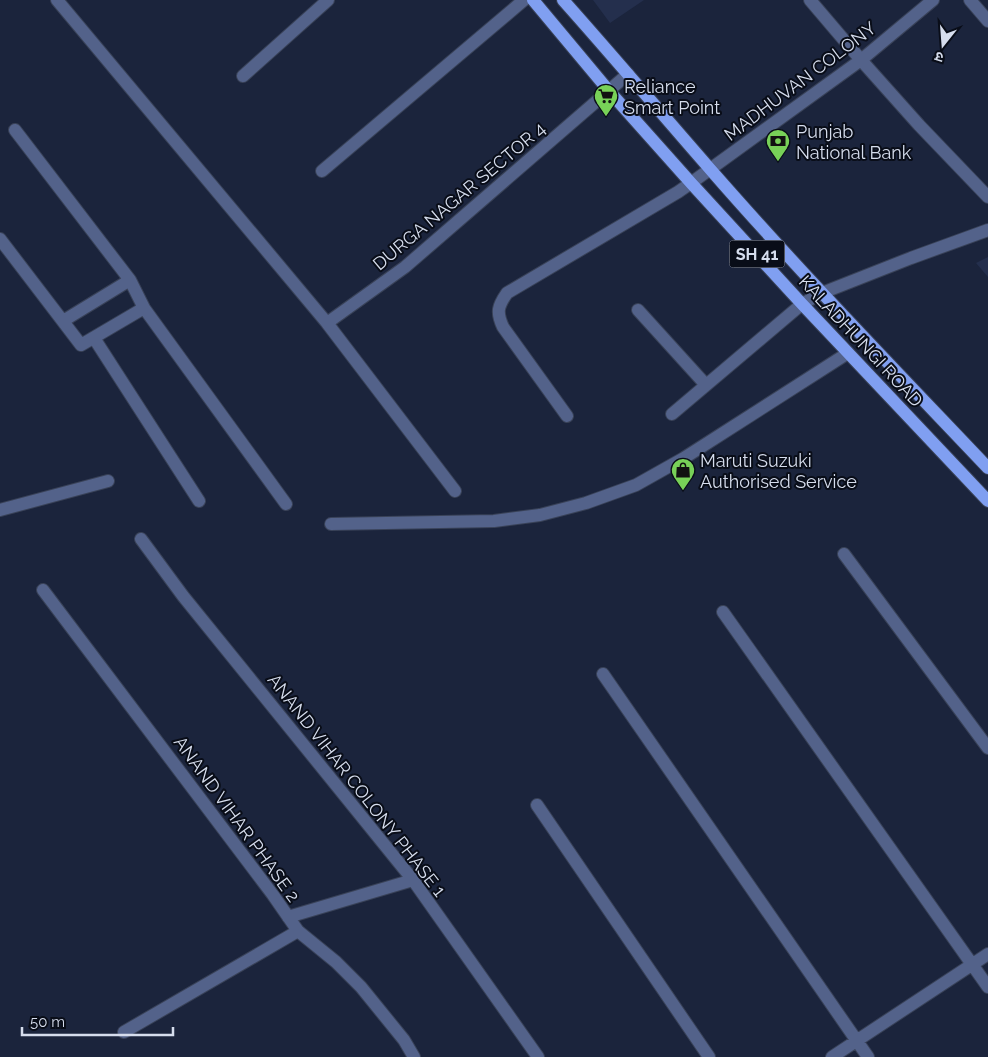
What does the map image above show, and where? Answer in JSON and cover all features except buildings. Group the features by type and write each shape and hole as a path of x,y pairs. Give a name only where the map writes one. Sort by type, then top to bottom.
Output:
{"main road":[{"name":"KALADHUNGI ROAD","path":"533,0 609,91 692,183 802,304 988,501"},
{"name":"KALADHUNGI ROAD","path":"563,0 710,169 822,293 987,467"},
{"path":"968,480 987,467"}],"street":[{"path":"57,0 328,323 456,492"},
{"path":"243,76 328,0"},
{"path":"322,171 524,0"},
{"path":"810,0 919,125 988,196"},
{"name":"MADHUVAN COLONY","path":"567,416 503,327 498,316 500,303 507,293 692,183 861,60 933,0"},
{"path":"970,0 988,21"},
{"name":"DURGA NAGAR SECTOR 4","path":"328,323 405,267 628,74"},
{"path":"15,130 130,280 144,308 286,504"},
{"path":"672,414 802,304 822,293 988,230"},
{"path":"0,239 81,346 144,308"},
{"path":"63,321 130,280"},
{"path":"638,310 706,385"},
{"path":"94,338 199,501"},
{"path":"331,524 494,522 540,515 586,503 636,485 684,458 848,353"},
{"path":"0,510 108,481"},
{"name":"ANAND VIHAR COLONY PHASE 1","path":"141,539 183,596 413,880 538,1057"},
{"path":"844,554 988,748"},
{"name":"ANAND VIHAR PHASE 2","path":"44,590 267,887 298,932 336,962 362,987 404,1040 414,1057"},
{"path":"723,612 988,988"},
{"path":"603,674 868,1057"},
{"path":"537,805 709,1057"},
{"path":"288,917 413,880"},
{"path":"124,1032 298,932"},
{"path":"832,1057 988,954"}],"shaded area":[{"path":"593,0 644,0 610,23"},
{"path":"988,257 988,277 976,263"}],"place":[{"name":"Reliance Smart Point","path":"606,117"},
{"name":"Punjab National Bank","path":"778,162"},
{"name":"Maruti Suzuki Authorised Service","path":"683,491"}]}
